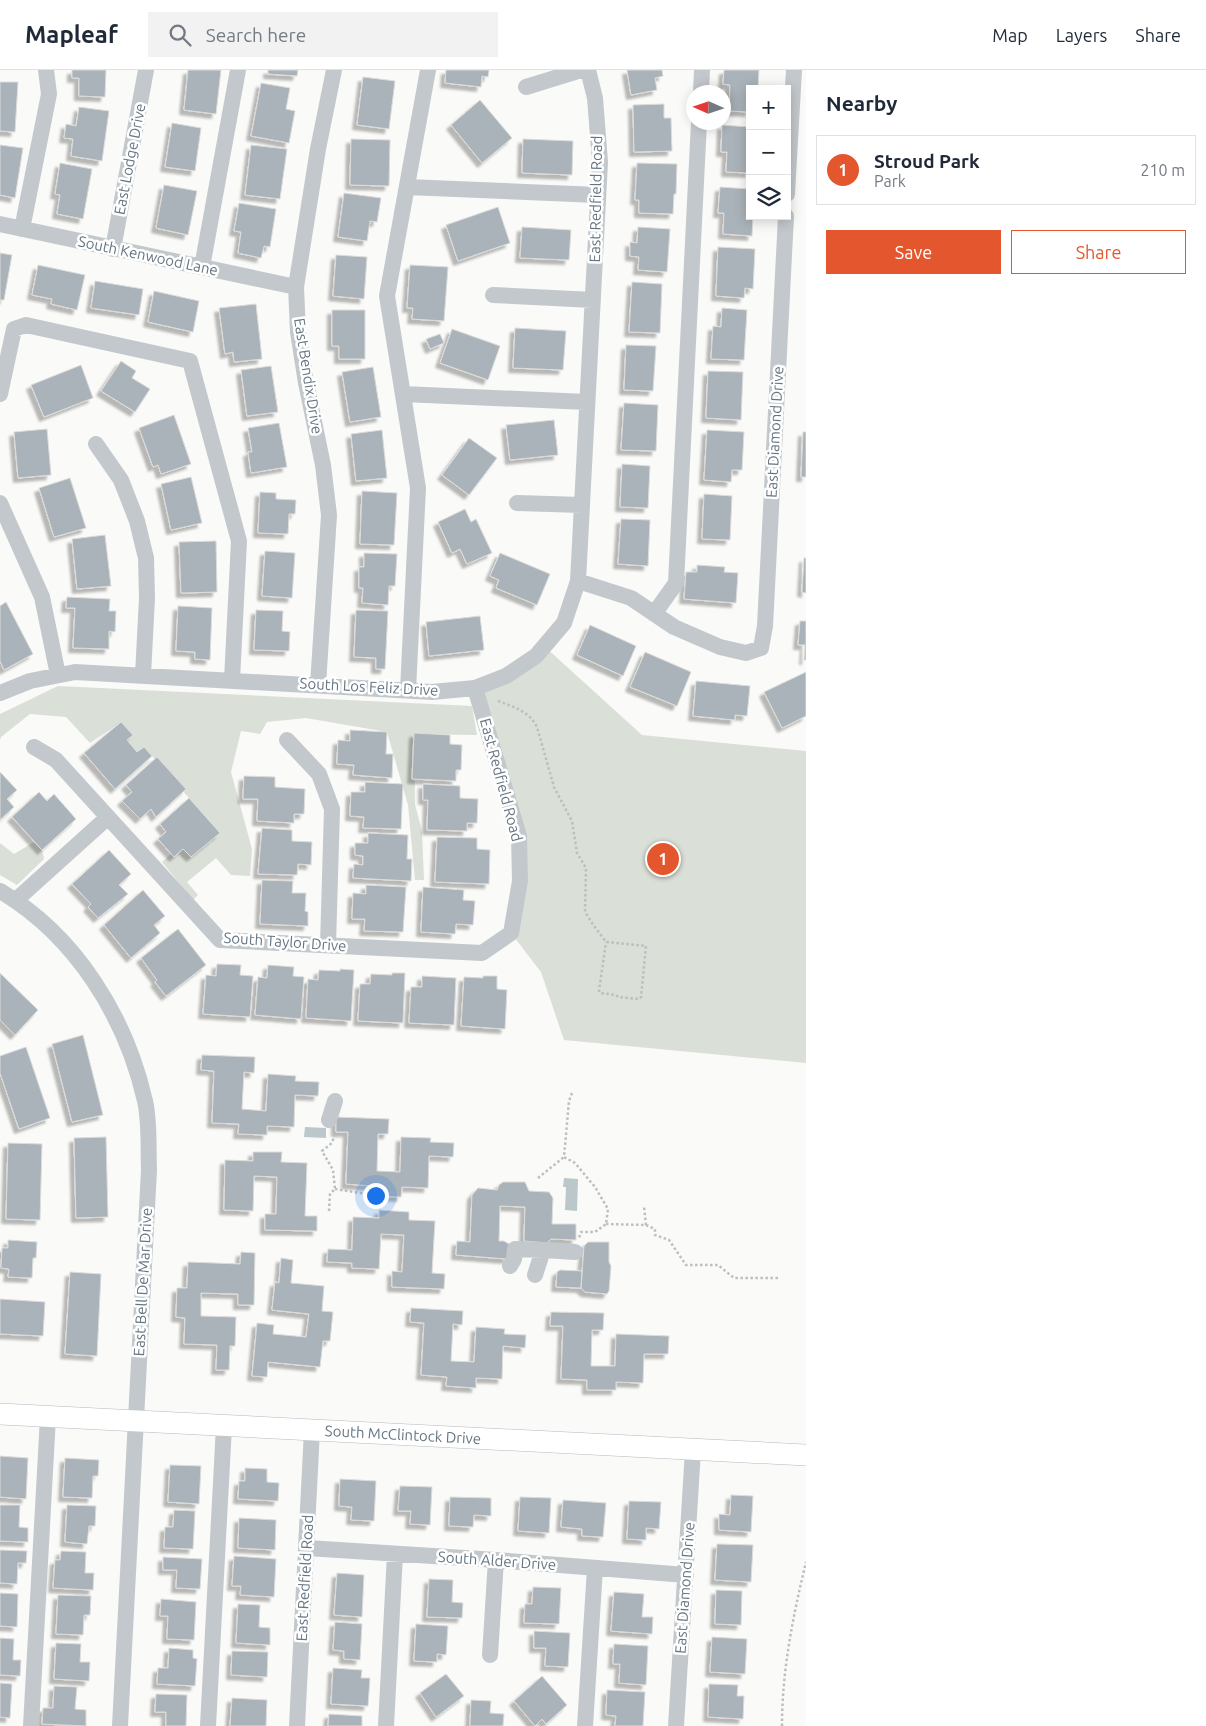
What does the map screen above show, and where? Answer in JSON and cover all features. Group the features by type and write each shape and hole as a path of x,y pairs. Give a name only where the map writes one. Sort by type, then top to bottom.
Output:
{"main road":[{"name":"South McClintock Drive","path":"0,1414 806,1455"}],"street":[{"path":"22,229 49,94 46,70"},
{"name":"East Lodge Drive","path":"113,249 146,70"},
{"path":"202,267 238,70"},
{"name":"East Bendix Drive","path":"318,684 329,515 323,465 306,383 298,332 296,287 318,149 334,70"},
{"path":"408,690 418,488 387,296 428,70"},
{"path":"526,87 581,70"},
{"name":"East Redfield Road","path":"578,580 600,162 595,98 588,70"},
{"path":"701,85 702,70"},
{"path":"788,175 794,70"},
{"path":"578,580 631,598 654,614 676,582 699,130"},
{"path":"407,187 598,196"},
{"name":"East Diamond Drive","path":"654,614 674,628 720,647 746,652 761,648 765,626 786,220"},
{"name":"South Kenwood Lane","path":"0,224 296,287"},
{"path":"493,295 593,300"},
{"path":"0,394 14,329 26,325 190,361 239,541 232,680"},
{"path":"403,394 588,402"},
{"path":"96,444 121,480 138,521 146,558 147,598 143,675"},
{"path":"0,503 42,597 58,675"},
{"path":"517,503 582,505"},
{"name":"South Los Feliz Drive","path":"0,693 30,681 75,672 318,684 432,692 476,688 506,676 536,656 564,623 578,580"},
{"name":"East Redfield Road","path":"476,688 520,836 520,881 511,933"},
{"path":"287,740 319,774 332,810 328,945"},
{"name":"South Taylor Drive","path":"34,747 56,760 220,940 482,953 511,933"},
{"path":"16,900 108,818"},
{"name":"East Bell De Mar Drive","path":"0,891 16,900 56,934 99,987 124,1034 146,1103 149,1170 120,1726"},
{"path":"329,1120 335,1101"},
{"path":"510,1266 514,1259 515,1249 575,1252"},
{"path":"535,1275 543,1250"},
{"path":"31,1726 48,1417"},
{"path":"208,1726 224,1426"},
{"name":"East Redfield Road","path":"297,1726 312,1430"},
{"name":"East Diamond Drive","path":"676,1726 693,1450"},
{"name":"South Alder Drive","path":"306,1548 686,1575"},
{"path":"386,1726 395,1554"},
{"path":"490,1655 496,1560"},
{"path":"585,1726 595,1568"}],"path":[{"path":"498,701 527,713 534,720 554,787 572,822 577,853 586,868 585,912 606,942 599,991 600,993 616,995 618,997 639,999 641,997 646,946 606,942"},
{"path":"538,1178 564,1157 572,1092"},
{"path":"329,1120 329,1122 334,1122 335,1135 332,1143 322,1151 333,1170 335,1189"},
{"path":"564,1157 575,1162 595,1187 608,1209 606,1224"},
{"path":"335,1189 367,1194 371,1192"},
{"path":"329,1211 330,1194 335,1189"},
{"path":"644,1206 646,1224"},
{"path":"575,1252 581,1232 595,1232 606,1224 646,1224 655,1229 656,1235 668,1240 686,1265 718,1265 734,1278 779,1278"},
{"path":"782,1726 782,1707 791,1624 806,1562"}],"shaded area":[{"path":"544,646 642,735 806,751 806,1063 564,1040 541,972 511,933 519,836 475,688"},
{"path":"58,686 472,706 477,735 414,734 415,804 422,832 424,880 415,880 408,805 387,732 306,718 267,722 260,734 241,731 231,772 252,849 250,876 231,875 216,858 187,882 198,895 193,900 162,862 171,854 174,857 183,849 191,857 219,832 144,747 137,752 127,740 132,735 121,722 90,743 66,717 30,714 1,737 0,740 0,714"},
{"path":"34,842 42,850 44,859 17,885 0,875 0,843 14,854"},
{"path":"305,1127 326,1128 326,1138 304,1137"},
{"path":"564,1178 578,1179 577,1211 565,1210 566,1187 563,1187"}],"building":[{"path":"72,70 106,70 105,97 79,96 79,78 72,78"},
{"path":"188,70 221,70 216,114 184,110"},
{"path":"268,70 298,70 297,76 268,74"},
{"path":"446,70 489,70 488,77 482,76 481,87 445,83"},
{"path":"627,70 662,70 663,76 655,78 657,90 631,95"},
{"path":"724,70 759,70 758,85 746,85 746,112 731,111 731,85 723,84"},
{"path":"363,77 395,81 389,129 357,125"},
{"path":"0,82 18,82 15,132 0,131"},
{"path":"261,83 290,88 286,109 295,111 289,143 251,136"},
{"path":"480,100 512,138 482,163 451,125"},
{"path":"664,104 664,118 671,118 672,151 634,152 633,105"},
{"path":"79,107 109,111 102,161 71,156 73,139 64,138 66,124 76,126"},
{"path":"172,123 201,128 195,171 165,167"},
{"path":"731,126 746,127 746,173 726,172 727,152 721,152 722,130 731,130"},
{"path":"351,139 390,140 389,186 350,185"},
{"path":"523,139 573,141 572,175 522,173"},
{"path":"0,145 23,148 15,198 0,195"},
{"path":"251,145 287,149 280,199 245,195"},
{"path":"60,163 92,169 83,219 57,214 60,195 55,194"},
{"path":"637,163 677,164 673,214 639,213 639,200 635,200"},
{"path":"164,185 197,191 188,235 156,228"},
{"path":"720,187 746,189 746,220 753,220 752,236 723,234 724,213 718,213"},
{"path":"344,193 381,198 377,222 370,221 367,241 338,237"},
{"path":"239,203 276,209 270,247 264,246 261,258 238,253 241,232 234,231"},
{"path":"498,207 510,243 458,261 446,225"},
{"path":"522,227 571,230 569,260 520,258"},
{"path":"638,227 670,229 667,272 638,270 639,257 630,256 630,242 637,243"},
{"path":"718,247 755,249 753,289 745,288 744,298 716,296"},
{"path":"0,253 12,255 4,300 0,300"},
{"path":"336,255 367,257 364,299 333,296"},
{"path":"38,265 85,275 77,310 51,304 52,299 32,295"},
{"path":"410,265 448,267 444,321 412,319 413,308 407,308"},
{"path":"95,281 143,289 139,315 91,308"},
{"path":"632,282 662,284 660,333 629,332"},
{"path":"154,291 199,301 193,332 148,322"},
{"path":"256,304 262,359 234,362 233,352 225,354 219,308"},
{"path":"722,308 747,310 744,360 711,359 713,326 721,327"},
{"path":"332,310 365,310 365,359 339,359 339,346 332,346"},
{"path":"515,328 566,331 563,370 513,368"},
{"path":"452,329 500,346 488,380 440,363"},
{"path":"440,334 444,343 430,349 426,339"},
{"path":"626,345 656,346 653,391 624,390"},
{"path":"121,361 136,371 132,378 150,389 135,412 101,391"},
{"path":"81,365 93,398 44,417 31,385"},
{"path":"271,366 278,412 247,416 241,370"},
{"path":"373,367 381,417 350,422 342,372"},
{"path":"708,371 743,372 741,420 706,418"},
{"path":"624,403 658,405 656,451 621,450"},
{"path":"174,415 191,464 161,474 158,465 153,467 139,428"},
{"path":"554,420 558,455 510,460 506,425"},
{"path":"279,423 287,467 251,473 248,452 252,452 248,428"},
{"path":"47,429 51,475 18,478 14,432"},
{"path":"382,430 387,478 356,481 351,434"},
{"path":"707,430 744,432 742,470 732,470 731,482 704,480"},
{"path":"803,432 806,432 806,477 801,477"},
{"path":"469,438 497,458 469,495 442,475"},
{"path":"622,464 650,466 648,508 620,507"},
{"path":"191,477 202,523 171,530 161,484"},
{"path":"70,478 86,528 54,537 39,488"},
{"path":"362,491 397,493 394,545 360,544"},
{"path":"260,492 276,493 276,499 296,500 295,514 289,514 288,534 258,533"},
{"path":"704,494 732,496 730,540 702,539"},
{"path":"465,509 471,522 476,519 492,553 467,564 460,549 452,553 438,522"},
{"path":"621,519 650,520 648,566 618,564"},
{"path":"105,535 111,586 77,589 72,539"},
{"path":"216,541 217,592 181,593 179,542"},
{"path":"265,551 295,553 292,598 262,596"},
{"path":"364,553 397,554 395,586 389,586 388,605 362,603 363,588 359,588 359,567 364,567"},
{"path":"500,553 550,574 537,605 496,588 499,580 490,576"},
{"path":"804,558 806,558 806,593 802,592"},
{"path":"697,565 725,567 724,572 738,573 736,603 684,599 686,572 697,572"},
{"path":"67,597 110,599 109,611 116,611 115,632 109,631 109,649 73,648 75,608 66,608"},
{"path":"6,602 33,654 4,670 0,661 0,606"},
{"path":"178,606 212,608 210,660 195,659 195,652 176,651"},
{"path":"256,610 283,611 282,631 290,632 289,651 254,650"},
{"path":"356,610 388,611 385,669 376,669 376,658 354,657"},
{"path":"480,616 484,650 429,656 426,622"},
{"path":"800,621 806,621 806,660 804,660 805,645 798,645"},
{"path":"590,625 636,646 623,676 577,655"},
{"path":"645,652 691,672 677,706 630,687"},
{"path":"806,672 806,716 782,728 764,692"},
{"path":"696,681 750,686 747,716 735,715 735,720 693,716"},
{"path":"121,722 133,735 127,740 137,752 144,747 152,756 115,789 84,753"},
{"path":"350,730 387,732 386,754 393,754 392,778 353,775 354,765 337,764 338,740 350,741"},
{"path":"414,733 450,735 450,744 462,745 461,770 456,770 456,781 412,779"},
{"path":"157,757 186,789 156,817 151,809 140,819 122,801 132,792 126,785"},
{"path":"0,772 17,790 7,799 14,807 0,820"},
{"path":"244,776 275,777 275,787 305,789 304,814 294,814 294,823 257,821 258,799 243,799"},
{"path":"365,782 403,784 401,829 363,828 364,817 350,816 351,792 365,792"},
{"path":"423,784 460,786 460,798 478,799 477,823 467,823 467,831 427,830 428,800 423,800"},
{"path":"39,792 47,801 54,794 76,819 42,850 12,817"},
{"path":"189,798 220,833 191,857 183,849 174,857 158,839 166,832 160,824"},
{"path":"262,828 292,830 292,841 312,842 311,865 298,864 297,875 258,874"},
{"path":"368,833 408,835 407,859 412,859 411,881 353,878 354,864 363,865 363,856 355,855 355,843 368,843"},
{"path":"437,837 477,838 477,849 490,850 489,884 435,882"},
{"path":"109,850 131,874 119,885 128,894 98,918 88,907 91,904 72,884"},
{"path":"262,880 293,881 292,893 306,893 305,911 308,912 308,926 260,924"},
{"path":"366,885 406,887 403,932 364,931 365,919 352,919 353,893 366,894"},
{"path":"423,887 464,890 463,900 475,901 473,925 456,924 455,934 421,932"},
{"path":"143,890 165,916 154,925 160,933 131,958 104,925"},
{"path":"178,929 206,965 166,996 141,958"},
{"path":"217,964 241,965 240,975 253,976 250,1017 203,1014 206,975 216,976"},
{"path":"268,965 294,967 293,976 304,977 301,1019 255,1015 258,977 267,978"},
{"path":"340,969 354,970 351,1021 306,1018 308,979 318,980 319,970 340,971"},
{"path":"0,973 38,1010 15,1035 0,1020"},
{"path":"392,973 405,973 403,1023 358,1021 360,984 370,984 371,974 392,975"},
{"path":"422,976 456,978 454,1025 409,1023 411,987 422,987"},
{"path":"483,976 497,976 497,989 507,990 505,1029 461,1026 464,977 483,978"},
{"path":"83,1035 103,1115 72,1122 52,1044"},
{"path":"26,1047 50,1118 19,1129 0,1073 0,1056"},
{"path":"202,1055 255,1057 254,1073 244,1072 242,1109 266,1111 268,1074 296,1076 295,1081 319,1082 318,1096 295,1095 294,1127 267,1126 267,1135 238,1134 239,1124 212,1123 214,1071 201,1070"},
{"path":"336,1117 389,1119 388,1134 378,1134 377,1171 400,1172 401,1137 431,1138 430,1142 454,1143 453,1157 429,1156 428,1188 402,1187 401,1197 372,1196 373,1186 346,1184 348,1132 336,1132"},
{"path":"106,1137 108,1217 76,1218 74,1138"},
{"path":"8,1143 42,1144 40,1220 6,1219"},
{"path":"253,1152 282,1152 281,1162 307,1163 305,1216 317,1216 317,1231 265,1230 265,1214 276,1214 277,1177 254,1176 253,1211 224,1210 225,1160 253,1161"},
{"path":"503,1182 525,1182 529,1191 549,1192 553,1198 552,1224 576,1224 576,1240 551,1239 547,1243 524,1241 525,1207 500,1206 499,1241 509,1244 509,1256 507,1259 456,1255 457,1241 470,1242 472,1195 478,1188 497,1190"},
{"path":"379,1210 409,1212 409,1220 435,1221 432,1273 445,1274 444,1289 392,1287 392,1271 402,1272 404,1235 381,1234 379,1269 352,1268 352,1263 327,1262 328,1249 352,1250 353,1217 379,1218"},
{"path":"8,1240 37,1242 36,1258 33,1258 32,1278 8,1277 9,1269 1,1268 2,1248 8,1248"},
{"path":"588,1242 609,1242 609,1262 611,1266 609,1291 607,1294 585,1292 581,1288 584,1246"},
{"path":"241,1252 255,1253 254,1305 238,1305 238,1294 201,1293 201,1316 236,1317 235,1346 230,1346 229,1370 216,1370 217,1345 184,1344 185,1318 176,1317 177,1288 187,1288 188,1262 240,1264"},
{"path":"281,1258 293,1260 291,1283 324,1286 322,1311 333,1312 330,1341 323,1341 320,1367 268,1362 267,1377 252,1376 257,1323 274,1325 273,1334 306,1337 309,1314 272,1310 275,1282 279,1283"},
{"path":"560,1270 582,1271 581,1288 556,1287 557,1272"},
{"path":"70,1272 101,1274 97,1356 65,1354"},
{"path":"0,1299 45,1302 43,1336 0,1334"},
{"path":"411,1308 463,1311 462,1325 453,1324 451,1361 474,1362 476,1327 505,1329 504,1334 526,1335 525,1348 503,1346 502,1379 476,1378 476,1388 446,1386 447,1377 421,1375 424,1323 410,1322"},
{"path":"551,1312 604,1313 603,1330 592,1330 591,1366 615,1366 616,1334 669,1336 668,1354 644,1354 643,1383 616,1382 616,1390 587,1390 587,1380 561,1379 563,1326 550,1326"},
{"path":"0,1456 28,1458 26,1499 0,1497"},
{"path":"65,1458 99,1460 98,1476 93,1476 92,1498 63,1497"},
{"path":"170,1465 201,1466 199,1504 168,1502"},
{"path":"245,1468 267,1469 267,1482 279,1483 278,1501 238,1499 239,1481 245,1481"},
{"path":"340,1479 376,1481 374,1521 351,1520 352,1507 339,1506"},
{"path":"400,1486 432,1487 430,1525 410,1524 411,1511 398,1511"},
{"path":"731,1495 753,1496 751,1532 719,1530 719,1514 730,1515"},
{"path":"450,1497 491,1498 491,1516 474,1515 473,1527 449,1526"},
{"path":"520,1497 551,1498 549,1533 518,1531"},
{"path":"563,1500 606,1503 603,1537 582,1536 582,1529 561,1527"},
{"path":"629,1501 661,1502 659,1529 646,1528 646,1540 627,1539"},
{"path":"0,1505 20,1505 19,1527 28,1528 28,1542 0,1541"},
{"path":"67,1505 96,1506 95,1526 89,1526 87,1544 65,1542"},
{"path":"174,1510 195,1511 193,1549 164,1548 165,1527 173,1527"},
{"path":"239,1518 276,1520 275,1550 238,1548"},
{"path":"717,1544 753,1545 751,1582 715,1580"},
{"path":"0,1550 27,1551 26,1563 18,1563 17,1584 0,1583"},
{"path":"61,1551 86,1552 85,1573 94,1573 93,1590 53,1588 55,1560 60,1560"},
{"path":"234,1556 276,1559 274,1597 240,1595 241,1586 232,1586"},
{"path":"163,1557 202,1559 200,1589 176,1588 177,1570 163,1570"},
{"path":"337,1573 364,1575 362,1617 334,1615"},
{"path":"429,1579 453,1580 452,1602 463,1603 462,1618 427,1617"},
{"path":"533,1587 561,1588 559,1624 524,1623 525,1604 532,1604"},
{"path":"716,1590 742,1591 741,1625 715,1624"},
{"path":"614,1592 644,1594 642,1617 653,1617 652,1634 611,1631"},
{"path":"0,1593 18,1594 17,1627 0,1626"},
{"path":"58,1595 91,1596 90,1615 84,1615 83,1635 56,1634"},
{"path":"161,1599 196,1602 194,1640 167,1639 168,1616 160,1616"},
{"path":"238,1604 260,1605 259,1627 270,1628 270,1645 236,1643"},
{"path":"335,1622 362,1624 360,1660 344,1659 344,1651 333,1650"},
{"path":"416,1624 448,1626 446,1655 437,1654 437,1662 414,1661"},
{"path":"534,1631 570,1633 568,1667 545,1666 546,1648 534,1648"},
{"path":"712,1637 747,1639 745,1674 710,1672"},
{"path":"0,1638 14,1639 13,1660 21,1660 20,1676 0,1675"},
{"path":"56,1643 81,1644 80,1662 90,1662 89,1681 54,1679"},
{"path":"614,1644 648,1646 646,1685 619,1683 620,1664 613,1664"},
{"path":"169,1648 193,1650 193,1658 197,1659 195,1686 157,1684 158,1668 168,1668"},
{"path":"232,1651 268,1652 267,1677 231,1675"},
{"path":"333,1668 362,1670 361,1678 370,1678 368,1706 331,1704"},
{"path":"446,1674 464,1696 436,1717 420,1693"},
{"path":"542,1676 567,1705 546,1724 542,1719 535,1726 514,1701"},
{"path":"0,1683 12,1684 10,1718 0,1717"},
{"path":"709,1684 738,1685 737,1696 744,1696 743,1719 708,1717"},
{"path":"54,1686 77,1687 75,1709 86,1710 86,1726 42,1724 43,1708 53,1708"},
{"path":"607,1690 645,1692 643,1726 615,1726 616,1716 606,1715"},
{"path":"156,1694 187,1695 186,1726 166,1726 166,1712 155,1712"},
{"path":"232,1698 267,1700 266,1726 230,1726"},
{"path":"471,1700 491,1701 490,1713 504,1714 503,1726 470,1726"},
{"path":"329,1714 362,1716 362,1726 328,1726"}],"place":[{"name":"Stroud Park","path":"663,859"}]}
